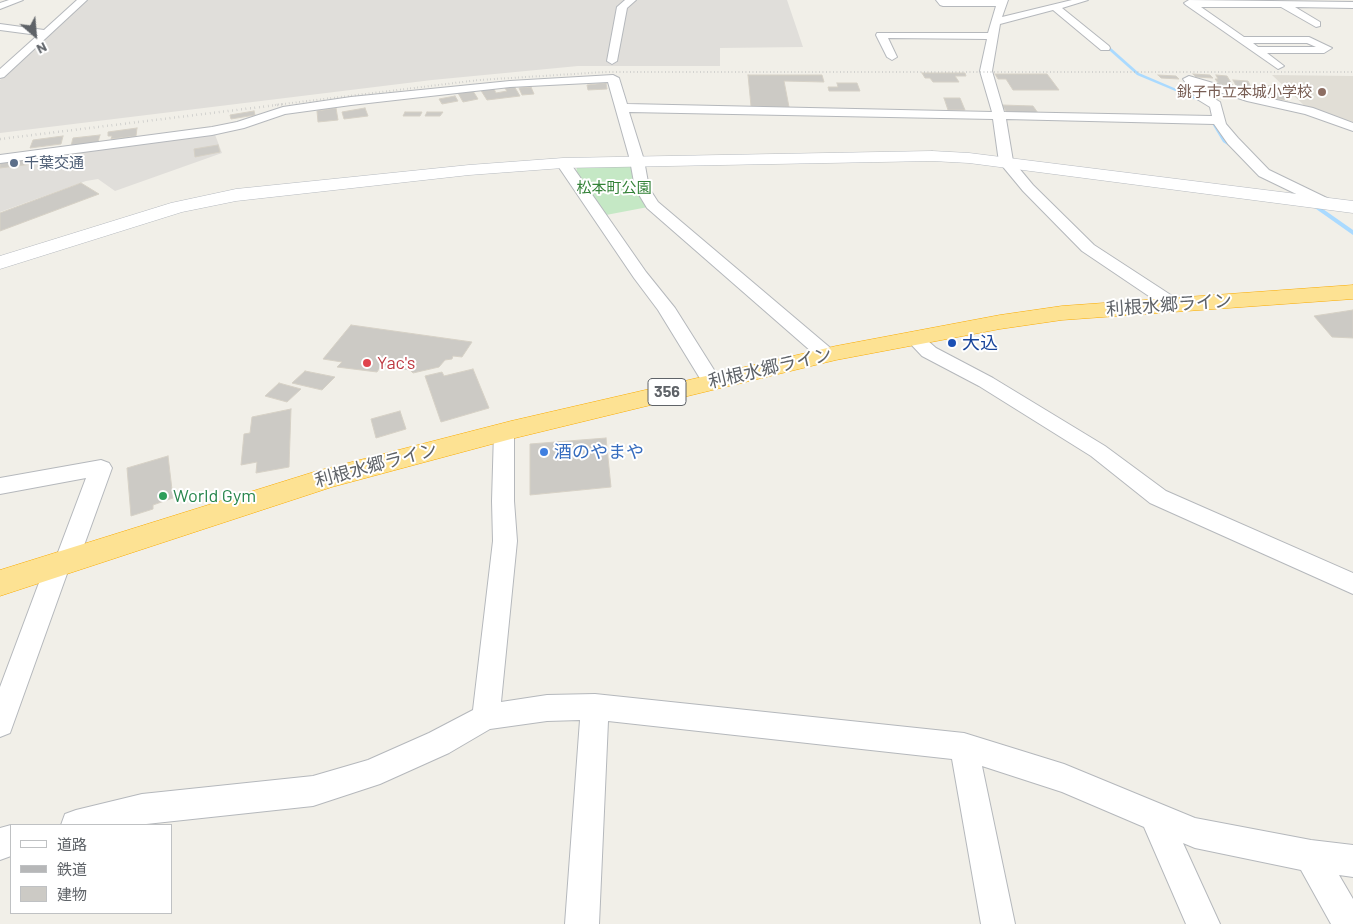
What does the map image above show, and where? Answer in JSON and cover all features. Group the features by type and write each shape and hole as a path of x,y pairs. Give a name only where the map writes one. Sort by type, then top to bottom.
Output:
{"highway":[{"name":"利根水郷ライン","path":"0,583 327,478 711,381 827,355 1000,322 1062,313 1353,292"}],"street":[{"path":"0,6 18,0"},
{"path":"0,75 82,0"},
{"path":"612,61 622,7 631,0"},
{"path":"941,0 943,3 1003,2 995,22 986,71 999,116 1006,162 1028,188 1088,248 1174,305"},
{"path":"995,22 1083,0"},
{"path":"1188,2 1279,2 1353,5"},
{"path":"1188,2 1278,66"},
{"path":"1279,2 1316,24"},
{"path":"1055,7 1105,48"},
{"path":"0,27 46,32"},
{"path":"892,57 881,35 993,36"},
{"path":"1241,40 1309,40 1327,48 1324,50 1256,50"},
{"path":"0,158 212,131 240,125 283,111 510,84 613,78 642,188 652,205 827,355"},
{"path":"1314,201 1264,173 1244,150 1232,141 1220,120 1216,105 1201,96 1189,79 1251,98 1309,111 1353,127"},
{"path":"622,108 1220,120"},
{"path":"0,264 178,207 236,195 469,170 563,163 636,160 932,156 1006,162 1353,207"},
{"path":"563,163 640,275 666,308 711,381"},
{"path":"914,338 929,352 986,382 1098,451 1158,497 1353,584"},
{"path":"486,718 505,541 503,501 504,432"},
{"path":"0,486 101,468 0,724"},
{"path":"582,924 595,707"},
{"path":"80,824 142,809 313,791 370,774 439,743 486,718 546,708 595,707 964,747 1064,778 1195,833 1311,856 1353,861"},
{"path":"964,747 998,924"},
{"path":"1154,815 1203,924"},
{"path":"1311,856 1349,924"}],"shaded area":[{"path":"87,0 787,0 803,47 720,48 720,66 578,66 432,80 0,133 0,80"},
{"name":"銚子市立本城小学校","path":"1272,75 1353,76 1353,125 1308,109"},
{"name":"千葉交通","path":"214,132 222,153 115,191 98,179 86,181 0,212 0,160"}],"green space":[{"name":"松本町公園","path":"630,164 637,189 648,207 606,215 576,175 577,166"}],"building":[{"path":"922,73 965,73 966,76 955,76 959,82 933,82 930,78 925,78"},
{"path":"995,74 1047,74 1059,90 1013,90 1006,79 998,79"},
{"path":"1193,74 1210,75 1213,78 1196,77"},
{"path":"748,75 822,75 824,82 784,81 789,107 751,106"},
{"path":"1158,75 1176,76 1179,79 1161,78"},
{"path":"1216,75 1227,76 1233,86 1219,84 1215,79 1218,79"},
{"path":"1233,80 1248,81 1253,91 1238,89"},
{"path":"606,83 607,89 588,90 587,85"},
{"path":"837,83 857,83 860,91 829,91 828,87 838,87"},
{"path":"1261,85 1279,87 1288,100 1269,98"},
{"path":"514,86 520,96 487,100 480,89 493,87 496,93 507,91 504,87"},
{"path":"531,87 534,94 522,95 519,88"},
{"path":"1197,88 1214,89 1220,97 1203,95"},
{"path":"473,91 478,99 463,102 458,93"},
{"path":"455,96 458,101 442,104 439,99"},
{"path":"944,98 960,98 965,110 948,110"},
{"path":"1002,105 1033,106 1038,113 1007,113"},
{"path":"336,108 338,120 318,122 317,111"},
{"path":"365,108 368,116 344,119 342,112"},
{"path":"254,111 255,115 231,119 230,115"},
{"path":"405,112 422,112 420,116 403,116"},
{"path":"427,112 443,112 440,116 425,116"},
{"path":"137,128 136,136 111,139 112,136 108,136 108,132"},
{"path":"100,135 98,142 71,146 73,138"},
{"path":"63,136 61,144 30,148 33,140"},
{"path":"218,145 220,152 195,157 194,149"},
{"path":"36,156 32,164 0,168 0,161"},
{"path":"81,183 99,194 0,231 0,213"},
{"path":"1353,310 1353,338 1332,337 1314,316"},
{"path":"351,325 472,342 462,357 453,356 452,359 445,360 439,367 413,373 410,370 381,366 377,372 337,367 342,362 323,359"},
{"path":"473,369 489,408 441,422 425,376 442,372 444,376"},
{"path":"305,371 335,377 322,390 292,383"},
{"path":"279,383 301,389 287,402 265,396"},
{"path":"291,409 289,467 256,473 257,462 241,465 244,434 250,433 252,417"},
{"path":"400,411 406,429 376,438 371,419"},
{"path":"606,438 611,487 530,495 530,444"},
{"path":"168,456 173,498 153,505 153,509 131,516 127,468"}],"waterway":[{"path":"1102,42 1138,74 1205,102"},
{"path":"1213,115 1213,122 1225,141 1234,147"},
{"path":"1311,203 1353,233"}],"railway":[{"path":"275,105 479,80 605,72 1353,72"},
{"path":"0,139 285,104"}],"place":[{"name":"銚子市立本城小学校","path":"1322,92"},
{"name":"千葉交通","path":"14,163"},
{"name":"大込","path":"952,343"},
{"name":"Yac's","path":"367,363"},
{"name":"酒のやまや","path":"544,452"},
{"name":"World Gym","path":"163,496"}]}
